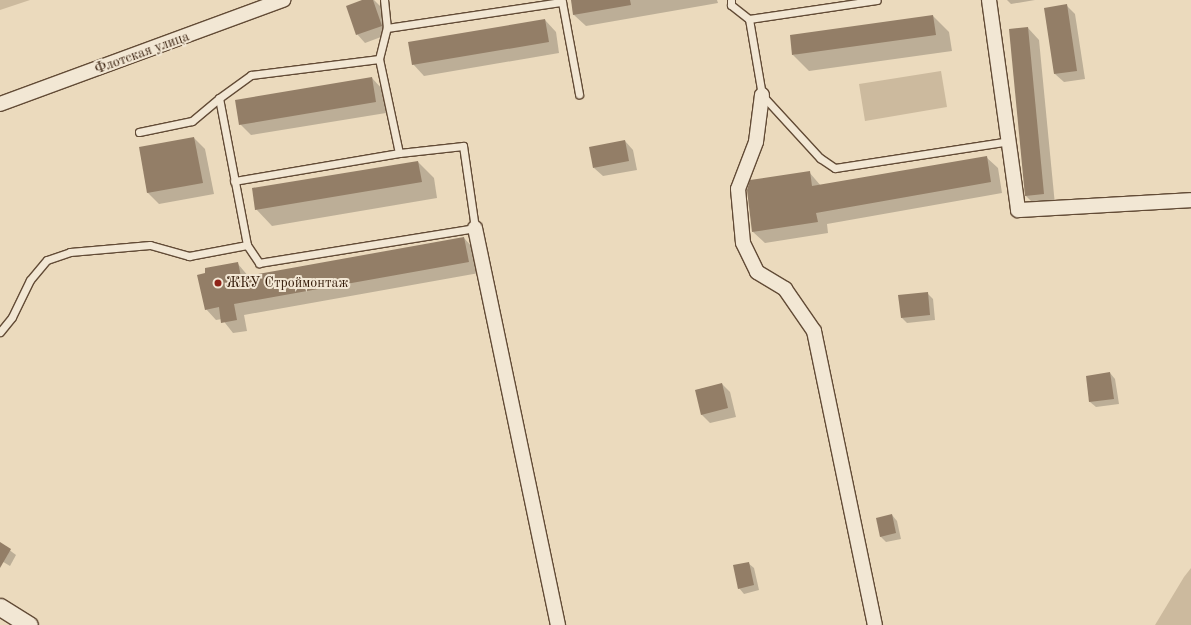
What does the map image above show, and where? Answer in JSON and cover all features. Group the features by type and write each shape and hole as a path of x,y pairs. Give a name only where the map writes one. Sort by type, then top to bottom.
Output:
{"street":[{"name":"Флотская улица","path":"0,104 283,0"},
{"path":"989,0 1011,141 1018,210 1191,200"},
{"path":"762,95 756,142 738,189 743,243 757,272 785,289 814,331 875,625"},
{"path":"475,228 558,625"},
{"path":"0,607 29,625"}],"lane":[{"path":"384,0 387,28 379,60 399,153"},
{"path":"731,0 731,5 749,19 762,95 820,158 835,168 1011,141"},
{"path":"749,19 877,0"},
{"path":"387,28 562,1 578,94"},
{"path":"140,132 192,120 251,75 379,60"},
{"path":"219,98 234,181 247,245 259,263 475,228 463,146 399,153 234,181"},
{"path":"0,332 12,318 30,280 47,260 70,252 150,245 189,256 247,245"}],"shaded area":[{"path":"0,0 30,0 0,10"},
{"path":"941,71 947,107 865,121 859,84"},
{"path":"1191,568 1191,625 1155,625 1184,577"}],"building":[{"path":"362,0 373,0 382,26 356,35 346,6"},
{"path":"571,0 630,0 631,5 573,15"},
{"path":"1067,4 1077,71 1054,74 1044,8"},
{"path":"933,15 936,35 792,55 790,35"},
{"path":"545,19 549,42 412,65 408,42"},
{"path":"1028,27 1044,194 1025,196 1009,29"},
{"path":"372,77 376,102 239,125 235,100"},
{"path":"194,137 203,183 147,193 139,147"},
{"path":"625,140 629,161 593,168 589,147"},
{"path":"987,156 991,182 816,213 818,222 752,232 747,190 750,180 810,171 812,186"},
{"path":"418,161 422,182 255,210 252,188"},
{"path":"464,237 469,262 234,304 237,320 221,323 219,307 205,310 197,275 205,273 205,268 238,262 241,277"},
{"path":"928,292 930,315 901,318 898,295"},
{"path":"1110,372 1114,399 1089,402 1086,376"},
{"path":"722,383 728,408 701,415 695,390"},
{"path":"892,514 896,533 880,537 876,518"},
{"path":"0,542 11,549 0,568"},
{"path":"749,562 754,585 738,589 733,565"}],"place":[{"name":"ЖКУ Строймонтаж","path":"218,283"}]}
